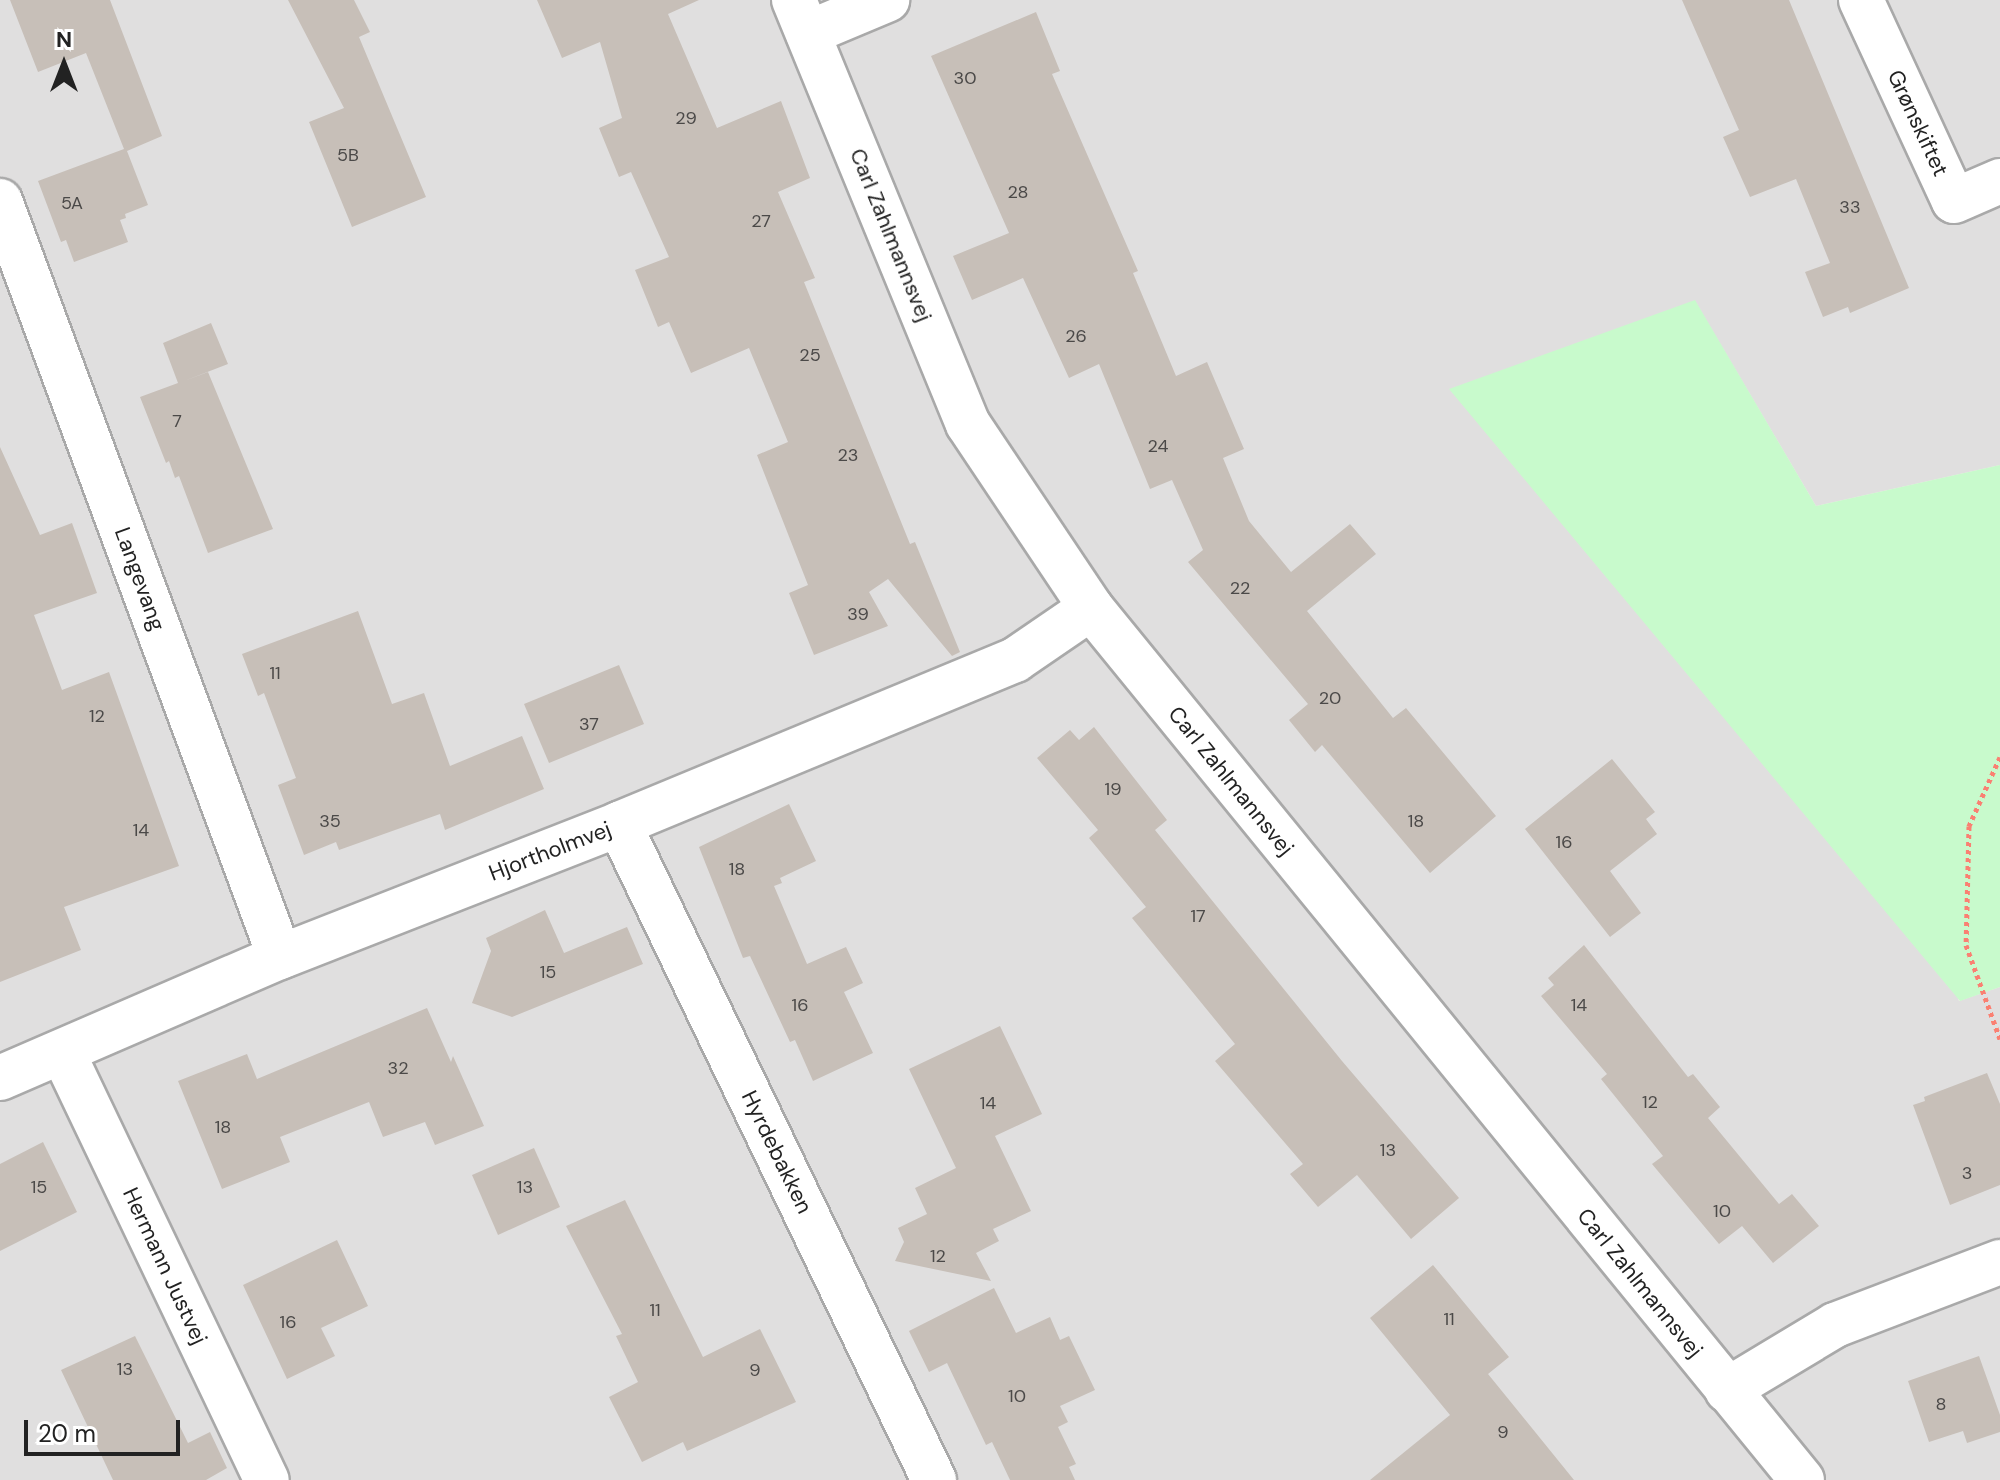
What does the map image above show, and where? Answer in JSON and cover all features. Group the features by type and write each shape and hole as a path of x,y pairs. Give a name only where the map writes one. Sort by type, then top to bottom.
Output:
{"street":[{"path":"801,17 887,0"},
{"name":"Grønskiftet","path":"1861,0 1954,201 2000,181"},
{"name":"Carl Zahlmannsvej","path":"801,17 968,424 1091,608 1802,1480"},
{"name":"Langevang","path":"0,201 280,957"},
{"name":"Hjortholmvej","path":"0,1078 280,957 619,824 1015,660 1091,608"},
{"name":"Hyrdebakken","path":"619,824 934,1480"},
{"name":"Hermann Justvej","path":"63,1053 267,1480"},
{"path":"1727,1390 1835,1325 2000,1262"}],"path":[{"path":"2000,757 1969,826 1966,945 2000,1039"}],"shaded area":[{"path":"0,0 2000,0 2000,465 1816,506 1695,301 1959,1001 2000,987 2000,1480 0,1480"}],"green space":[{"path":"1695,300 1816,506 2000,465 2000,987 1960,1001 1449,389"}],"building":[{"path":"10,0 110,0 162,136 127,151 148,205 125,214 126,218 120,220 128,242 74,262 66,240 61,242 38,181 124,149 86,53 38,72"},
{"path":"288,0 354,0 370,32 359,37 426,197 352,227 309,122 344,108"},
{"path":"537,0 699,0 668,14 717,128 781,101 810,178 778,192 815,278 804,282 910,544 915,542 960,652 952,656 888,579 869,592 888,626 814,655 789,593 808,585 757,455 788,442 749,348 691,373 669,322 658,327 635,270 669,257 631,172 619,177 599,128 622,118 600,42 562,58"},
{"path":"1682,0 1789,0 1909,288 1850,313 1848,307 1823,317 1805,272 1830,263 1796,179 1750,197 1723,137 1739,130"},
{"path":"1036,12 1060,71 1052,74 1138,271 1133,273 1176,376 1207,362 1244,449 1223,458 1249,521 1291,572 1350,524 1376,554 1307,611 1393,718 1406,708 1496,816 1430,873 1322,745 1315,752 1289,720 1308,704 1188,562 1203,550 1172,480 1150,489 1099,364 1069,378 1023,278 972,300 953,256 1009,233 931,56"},
{"path":"211,323 228,364 184,381 208,372 273,529 208,553 179,476 175,478 169,461 166,463 140,397 178,383 163,343"},
{"path":"0,447 40,535 72,523 97,593 34,615 62,690 109,672 179,866 64,907 81,950 0,982"},
{"path":"358,611 392,704 424,693 450,766 522,736 544,789 445,830 440,814 339,850 336,842 304,855 278,785 296,778 264,693 258,696 242,654"},
{"path":"619,665 644,724 549,763 524,704"},
{"path":"1094,727 1167,820 1155,830 1342,1061 1459,1198 1411,1239 1357,1175 1318,1207 1290,1174 1303,1164 1215,1061 1235,1044 1132,918 1146,907 1089,838 1098,830 1037,758 1070,730 1079,740"},
{"path":"1612,759 1655,812 1646,819 1657,834 1610,871 1641,913 1610,937 1525,829"},
{"path":"789,804 816,861 780,878 782,883 774,886 807,964 846,947 863,983 844,992 873,1053 813,1081 795,1040 790,1042 750,956 743,958 699,847"},
{"path":"545,910 564,953 627,927 643,964 512,1017 472,1003 491,951 486,938"},
{"path":"1584,945 1688,1077 1693,1074 1720,1107 1708,1118 1779,1204 1792,1194 1819,1226 1773,1263 1742,1226 1719,1244 1652,1164 1663,1156 1601,1079 1607,1074 1541,996 1554,985 1548,978"},
{"path":"427,1008 451,1062 453,1056 484,1126 435,1145 425,1122 383,1137 369,1102 280,1137 290,1162 222,1189 178,1081 247,1054 257,1079"},
{"path":"1000,1026 1042,1114 995,1136 1031,1211 993,1229 999,1241 976,1253 991,1281 895,1261 904,1242 898,1228 927,1214 915,1188 956,1168 909,1069"},
{"path":"1987,1073 2000,1104 2000,1185 1950,1205 1913,1105 1925,1101 1924,1097"},
{"path":"43,1142 77,1212 0,1251 0,1164"},
{"path":"534,1148 560,1207 498,1235 472,1175"},
{"path":"625,1200 703,1357 760,1329 796,1402 687,1451 683,1442 642,1462 609,1397 638,1382 616,1336 622,1334 566,1226"},
{"path":"337,1240 368,1306 321,1328 335,1356 287,1379 243,1285"},
{"path":"1433,1265 1509,1357 1488,1374 1574,1480 1370,1480 1450,1415 1370,1318"},
{"path":"994,1288 1016,1333 1050,1317 1060,1340 1069,1336 1095,1390 1060,1406 1068,1422 1058,1427 1076,1464 1069,1467 1075,1480 1010,1480 992,1442 986,1445 947,1363 929,1372 909,1331"},
{"path":"135,1336 188,1443 210,1432 227,1468 206,1480 113,1480 61,1370"},
{"path":"1979,1356 2000,1415 2000,1432 1967,1443 1963,1431 1929,1442 1908,1381"}]}
